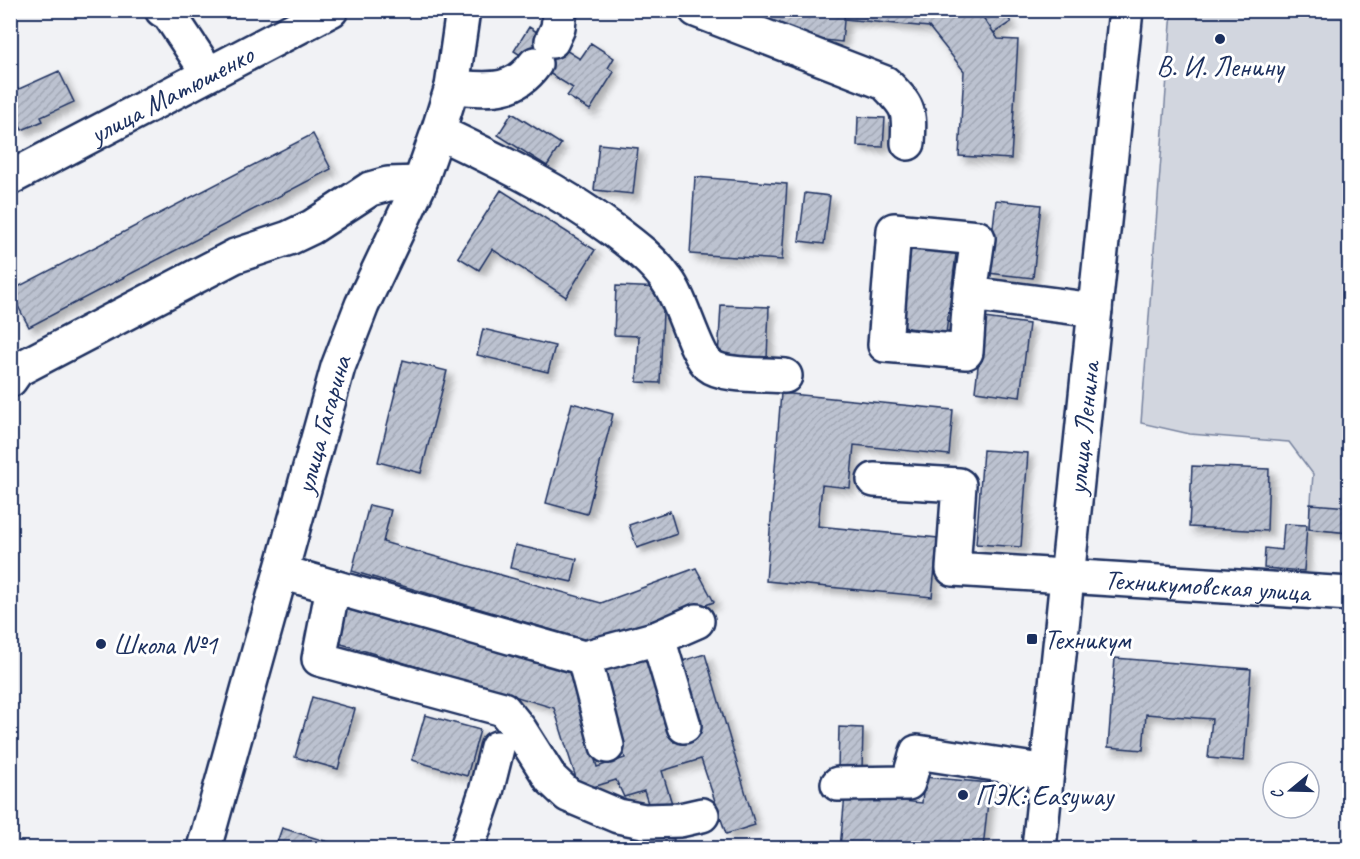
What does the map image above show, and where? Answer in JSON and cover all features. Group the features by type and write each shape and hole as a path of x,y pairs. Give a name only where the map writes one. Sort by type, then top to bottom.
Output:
{"street":[{"name":"улица Матюшенко","path":"10,178 331,10"},
{"name":"улица Гагарина","path":"204,849 338,367 362,305 420,183 438,132 452,87 463,10"},
{"path":"696,10 885,82 904,102 910,118 908,143"},
{"name":"улица Ленина","path":"1039,849 1126,10"},
{"path":"167,12 208,73"},
{"path":"452,87 491,89 513,84 526,77 549,39"},
{"path":"438,132 508,165 587,211 647,256 668,281 707,365 719,371 785,375"},
{"path":"13,369 235,256 289,238 312,227 370,189 388,184 420,183"},
{"path":"970,294 1095,310"},
{"name":"Техникумовская улица","path":"874,480 959,485 954,569 1350,594"},
{"path":"281,572 584,658 657,638 697,621"},
{"path":"333,587 319,659 503,710 520,730 551,779 568,795 618,816 644,821 680,820 702,815"},
{"path":"657,638 684,726"},
{"path":"584,658 607,746"},
{"path":"467,849 486,792 496,748"},
{"path":"838,784 908,783 917,752 1047,772"}],"shaded area":[{"path":"1172,11 1349,11 1349,533 1309,529 1313,474 1289,442 1190,434 1141,423"}],"building":[{"path":"750,10 845,10 842,42 770,34"},
{"path":"845,10 978,10 998,39 1018,40 1011,159 959,156 964,71 929,27 844,19"},
{"path":"978,10 1002,10 1011,22 994,33"},
{"path":"529,27 580,59 591,43 614,58 608,68 614,72 590,110 567,96 573,88 514,51"},
{"path":"59,71 74,102 41,117 43,121 22,130 10,105 10,93"},
{"path":"512,113 561,144 547,166 498,135"},
{"path":"858,117 885,118 883,147 857,146"},
{"path":"313,134 331,169 29,327 10,291"},
{"path":"599,144 638,148 633,194 594,190"},
{"path":"695,177 787,184 782,260 690,254"},
{"path":"501,190 595,250 566,297 492,249 479,270 458,257"},
{"path":"805,193 830,196 824,244 799,241"},
{"path":"996,200 1041,205 1033,278 988,273"},
{"path":"911,248 956,254 946,333 901,327"},
{"path":"616,286 664,288 660,383 637,382 639,336 614,335"},
{"path":"721,305 769,307 767,359 718,358"},
{"path":"984,318 1029,324 1020,397 975,391"},
{"path":"483,329 555,346 548,372 477,355"},
{"path":"403,360 447,371 421,473 378,462"},
{"path":"781,393 953,410 949,455 854,445 850,488 822,485 818,526 938,538 932,597 766,581"},
{"path":"572,403 613,414 587,514 546,503"},
{"path":"983,450 1028,453 1021,547 976,544"},
{"path":"1192,466 1269,469 1267,531 1189,527"},
{"path":"1310,504 1350,507 1350,533 1309,529"},
{"path":"369,505 391,510 383,542 601,603 696,568 714,602 596,643 352,571"},
{"path":"670,511 677,534 637,548 629,525"},
{"path":"1284,524 1307,525 1304,571 1264,568 1265,548 1282,550"},
{"path":"515,545 577,559 572,582 510,568"},
{"path":"343,600 569,666 597,767 625,758 602,666 649,653 674,742 700,734 679,662 705,654 755,825 726,834 701,759 662,771 673,807 651,813 644,791 624,797 616,780 580,791 554,708 335,642"},
{"path":"1115,658 1251,669 1244,761 1208,758 1212,719 1146,714 1143,750 1108,747"},
{"path":"1347,676 1350,676 1350,729 1344,729"},
{"path":"312,697 355,709 338,769 295,757"},
{"path":"425,715 480,730 467,776 412,760"},
{"path":"839,727 863,728 862,770 838,769"},
{"path":"924,777 990,783 983,848 840,848 845,795 922,803"},
{"path":"282,828 341,846 340,848 275,848"},
{"path":"632,834 674,839 673,848 630,848"}],"place":[{"name":"В. И. Ленину","path":"1220,39"},
{"name":"Техникум","path":"1032,639"},
{"name":"Школа №1","path":"101,644"},
{"name":"ПЭК: Easyway","path":"963,795"}]}
